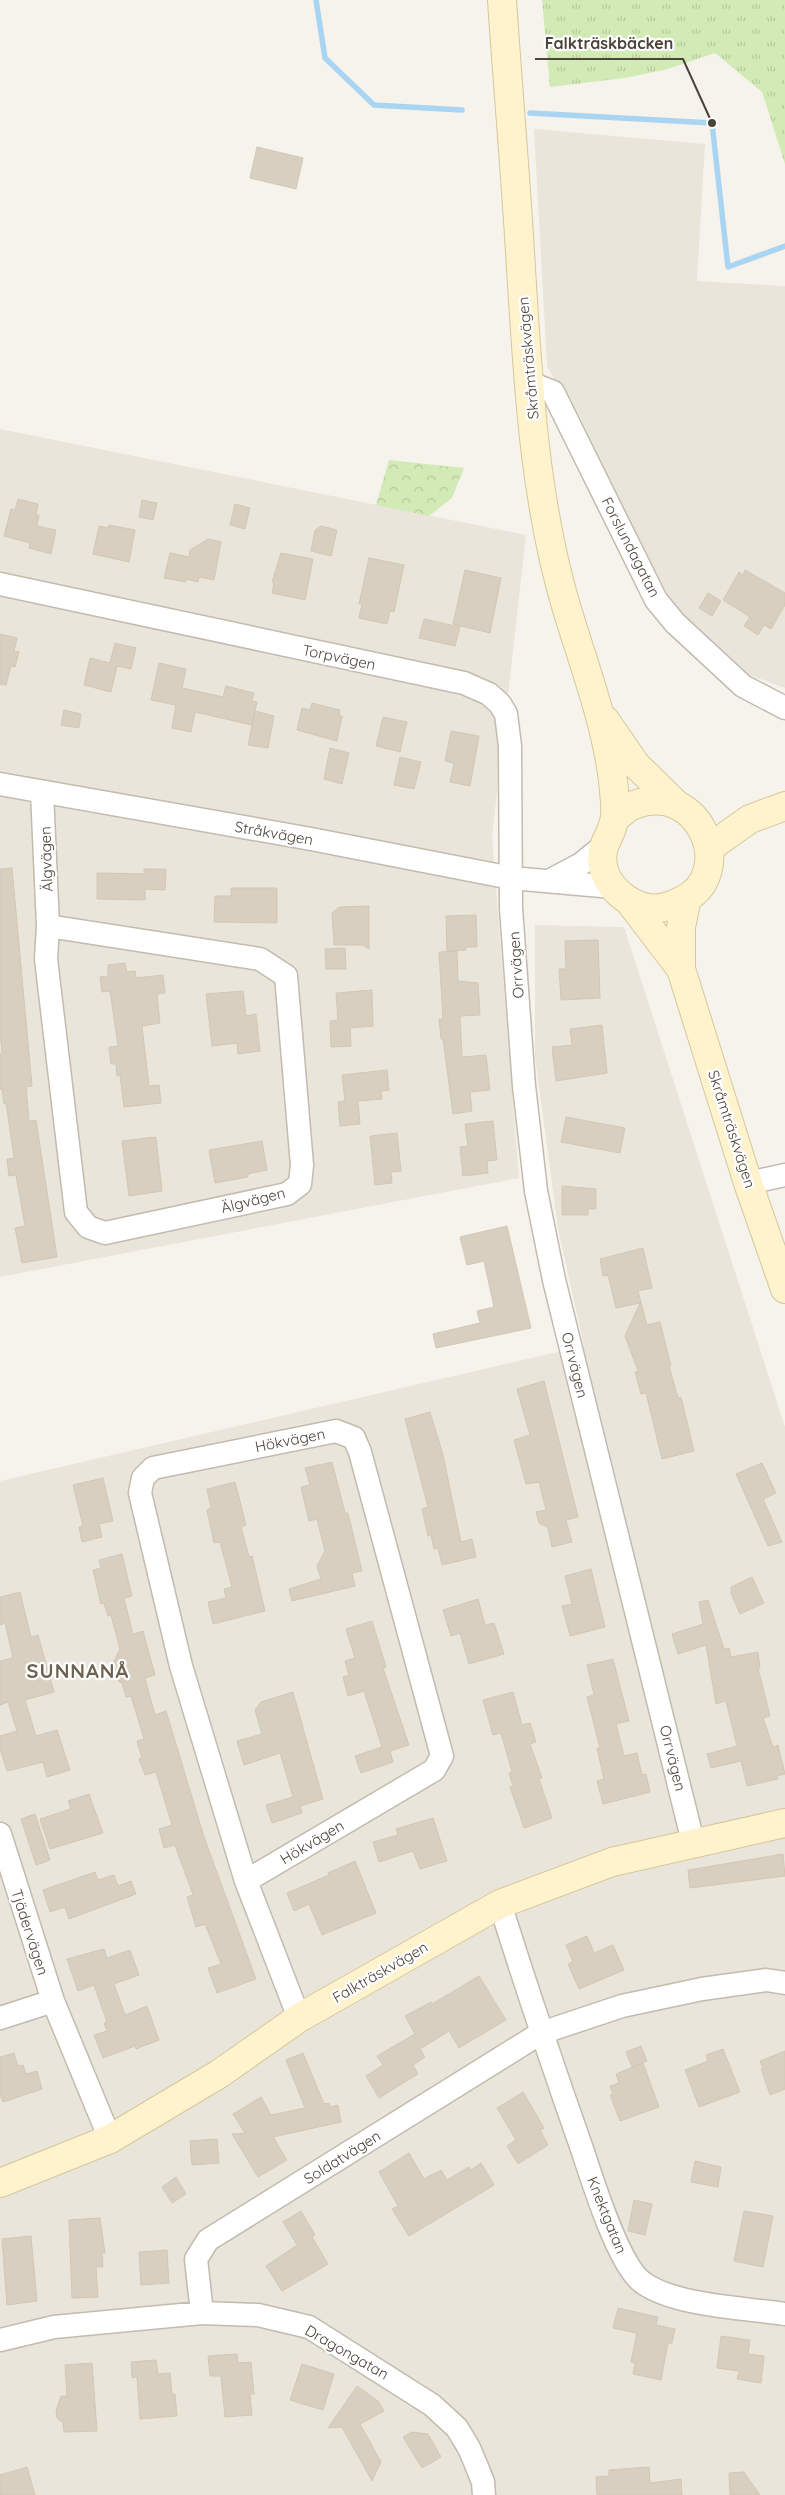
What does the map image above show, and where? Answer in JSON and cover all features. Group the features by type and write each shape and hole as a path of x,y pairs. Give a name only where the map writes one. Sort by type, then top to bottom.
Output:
{"main road":[{"name":"Skråmträskvägen","path":"502,0 538,468 552,560 597,708 613,780 615,818"},
{"name":"Skråmträskvägen","path":"597,708 636,765 674,803"},
{"path":"653,800 674,803 698,820 706,833 710,848 708,867 700,885 687,898 668,907 648,908 621,894 603,868 602,847 615,818 632,805 653,800"},
{"path":"710,848 750,819 785,806"},
{"path":"698,820 750,819"},
{"name":"Skråmträskvägen","path":"621,894 681,969"},
{"name":"Skråmträskvägen","path":"687,898 681,926 681,969 748,1182 785,1289"},
{"name":"Falkträskvägen","path":"0,2183 110,2139 219,2074 299,2018 500,1904 612,1862 693,1842 785,1823"}],"street":[{"name":"Forslundagatan","path":"530,383 552,392 656,600 675,623 743,686 785,708"},
{"name":"Torpvägen","path":"0,584 464,683 490,694 500,704 506,714 509,738 511,878"},
{"name":"Stråkvägen","path":"0,784 311,839 511,878 548,881 621,894"},
{"name":"Älgvägen","path":"42,792 48,926 46,959 76,1212 88,1227 105,1233 286,1194 300,1184 302,1165 286,976 260,959 48,926"},
{"path":"548,881 581,864 602,847"},
{"name":"Orrvägen","path":"511,878 524,1086 536,1191 554,1280 693,1842"},
{"path":"748,1182 785,1175"},
{"name":"Hökvägen","path":"246,1881 434,1770 442,1756 360,1452 354,1438 336,1431 153,1468 143,1478 140,1493 181,1666 246,1881 299,2018"},
{"name":"Tjädervägen","path":"0,1834 53,2001 110,2139"},
{"name":"Knektgatan","path":"500,1904 541,2033 621,2254 641,2282 676,2299 785,2314"},
{"path":"541,2033 622,2006 702,1988 766,1980 785,1982"},
{"path":"0,2018 53,2001"},
{"name":"Soldatvägen","path":"202,2313 196,2258 208,2240 541,2033"},
{"name":"Dragongatan","path":"0,2340 54,2327 202,2313 258,2314 309,2327 432,2405 457,2428 477,2467 483,2482 484,2495"}],"shaded area":[{"path":"534,129 705,144 697,281 785,286 785,688 750,675 669,601 547,366"},
{"path":"0,429 526,535 492,837 519,1178 0,1277"},
{"path":"535,925 624,927 785,1427 785,2495 0,2495 0,1481 584,1346 558,1229 535,1057"}],"green space":[{"path":"542,0 785,0 785,164 762,92 715,53 668,69 625,78 550,87"},
{"path":"389,460 464,468 452,498 429,516 376,505"}],"building":[{"path":"257,147 303,158 296,189 250,178"},
{"path":"18,499 38,504 37,526 56,530 51,554 29,548 30,543 4,536 11,509 15,510"},
{"path":"142,500 157,503 153,520 139,517"},
{"path":"235,504 250,508 245,529 230,525"},
{"path":"109,525 135,530 129,562 93,554 99,526 108,528"},
{"path":"321,526 337,530 331,556 311,551 315,530"},
{"path":"208,539 221,542 214,580 199,577 198,582 186,579 186,582 164,578 170,553 189,557 190,550"},
{"path":"281,553 313,559 305,600 272,593 274,583 272,582"},
{"path":"369,558 404,565 394,612 390,611 387,624 359,618 362,604 359,604"},
{"path":"465,570 501,578 490,633 453,624"},
{"path":"745,570 785,593 785,605 771,629 764,625 758,635 744,626 750,617 723,600 739,572 743,575"},
{"path":"708,593 721,601 712,616 699,608"},
{"path":"424,619 460,627 455,646 419,638"},
{"path":"0,634 17,638 14,651 19,652 15,667 11,666 6,685 0,684"},
{"path":"115,643 136,648 131,669 117,666 111,692 84,685 90,658 110,663"},
{"path":"159,663 186,669 182,688 223,697 226,686 254,693 252,701 257,702 252,725 195,712 191,732 172,728 176,705 151,700"},
{"path":"312,703 340,710 339,716 342,716 337,741 297,730 302,708 310,710"},
{"path":"64,710 81,714 79,728 61,725"},
{"path":"255,711 274,716 268,748 248,745"},
{"path":"383,717 407,722 400,752 376,746"},
{"path":"451,731 479,736 470,786 450,782 454,763 445,761"},
{"path":"330,748 349,753 342,784 324,779"},
{"path":"400,757 421,762 414,789 394,785"},
{"path":"12,868 32,1086 26,1087 29,1121 36,1120 57,1257 22,1263 15,1228 25,1226 16,1175 9,1176 7,1159 14,1158 6,1103 4,1104 2,1089 0,1089 0,1054 2,1053 0,1031 0,869"},
{"path":"144,869 166,869 165,890 145,889 145,900 97,899 97,873 144,874"},
{"path":"231,888 277,888 277,923 214,922 215,896 231,896"},
{"path":"369,906 369,949 363,945 334,945 332,913 339,907"},
{"path":"476,915 477,947 466,947 466,950 447,951 446,916"},
{"path":"598,940 600,998 561,1000 559,969 566,969 565,941"},
{"path":"345,948 346,969 326,969 325,949"},
{"path":"457,951 458,981 478,983 480,1015 460,1016 462,1057 486,1055 490,1090 470,1092 472,1111 453,1114 439,1019 443,1019 439,952"},
{"path":"125,963 127,972 135,971 136,978 163,975 165,993 157,994 160,1023 142,1026 149,1086 159,1085 161,1103 124,1107 120,1075 117,1076 116,1064 111,1064 109,1047 118,1046 110,991 102,992 100,977 108,976 108,965"},
{"path":"372,990 373,1026 350,1028 351,1046 331,1047 330,1021 338,1020 336,993"},
{"path":"243,991 246,1016 256,1014 260,1051 238,1054 237,1043 212,1046 206,994"},
{"path":"602,1025 607,1073 556,1081 552,1047 572,1045 570,1029"},
{"path":"387,1070 389,1090 381,1091 382,1099 358,1101 360,1124 340,1126 338,1102 345,1101 342,1075"},
{"path":"566,1117 625,1128 620,1153 561,1142"},
{"path":"493,1121 497,1160 487,1161 488,1173 463,1176 460,1147 468,1146 465,1124"},
{"path":"397,1133 401,1171 391,1172 392,1183 375,1185 370,1136"},
{"path":"156,1137 162,1191 129,1196 122,1141"},
{"path":"262,1141 267,1170 248,1174 248,1177 215,1183 209,1150"},
{"path":"562,1186 596,1189 596,1209 588,1209 588,1215 562,1215"},
{"path":"507,1226 531,1328 436,1348 433,1334 480,1323 477,1311 494,1307 484,1261 467,1265 460,1237"},
{"path":"643,1248 652,1288 638,1291 647,1325 660,1322 671,1366 669,1366 678,1398 681,1397 694,1451 662,1459 646,1393 641,1394 635,1372 638,1371 625,1336 640,1303 616,1308 608,1275 603,1276 600,1259"},
{"path":"544,1381 578,1517 566,1520 572,1542 552,1547 548,1528 539,1523 536,1512 546,1510 539,1482 526,1484 514,1440 530,1435 517,1389"},
{"path":"430,1412 443,1455 461,1542 472,1539 476,1557 442,1565 438,1548 434,1549 431,1535 428,1536 422,1509 428,1507 405,1419"},
{"path":"332,1462 345,1513 348,1513 362,1571 352,1573 355,1586 292,1601 289,1589 321,1579 317,1566 325,1551 317,1519 309,1521 301,1487 310,1485 305,1468"},
{"path":"762,1463 776,1493 763,1499 782,1542 768,1546 736,1474"},
{"path":"103,1478 113,1521 99,1524 102,1537 82,1542 79,1527 83,1526 73,1485"},
{"path":"235,1482 246,1525 241,1527 249,1557 252,1556 265,1611 213,1624 208,1602 226,1598 224,1589 232,1587 220,1542 214,1543 207,1510 211,1508 207,1489"},
{"path":"122,1554 132,1596 124,1598 133,1634 143,1631 155,1675 145,1678 155,1715 166,1711 204,1837 256,1979 217,1993 208,1968 221,1964 205,1924 196,1927 187,1897 193,1895 175,1845 164,1848 159,1829 172,1825 156,1772 145,1775 139,1759 142,1758 137,1741 144,1739 131,1696 126,1697 122,1683 118,1681 113,1663 120,1649 111,1615 108,1616 104,1603 101,1604 93,1570 101,1568 99,1560"},
{"path":"591,1569 605,1627 570,1636 562,1606 572,1604 565,1576"},
{"path":"752,1577 764,1603 740,1614 731,1593 731,1587"},
{"path":"20,1592 31,1637 38,1635 54,1692 25,1700 36,1736 57,1730 70,1770 47,1777 43,1762 7,1771 0,1749 0,1736 17,1731 8,1702 0,1705 0,1661 13,1658 5,1623 0,1625 0,1597"},
{"path":"478,1599 485,1625 494,1623 504,1654 469,1664 460,1633 451,1636 443,1610"},
{"path":"708,1600 724,1649 729,1648 731,1657 758,1652 760,1668 758,1668 770,1716 763,1718 773,1747 778,1745 785,1774 777,1776 778,1779 747,1786 741,1761 711,1768 707,1754 737,1746 726,1701 716,1704 706,1645 678,1654 672,1634 703,1624 699,1602"},
{"path":"372,1621 386,1667 383,1668 409,1745 390,1751 393,1762 361,1773 355,1756 382,1747 364,1691 348,1696 343,1677 349,1675 345,1661 355,1658 346,1629"},
{"path":"613,1659 629,1721 616,1724 624,1756 637,1753 642,1775 646,1774 650,1792 603,1804 597,1781 604,1779 597,1748 600,1748 587,1697 594,1695 587,1665"},
{"path":"293,1692 323,1799 300,1806 302,1813 272,1823 266,1805 293,1797 280,1753 244,1765 237,1741 262,1734 255,1710 261,1702"},
{"path":"513,1692 522,1725 530,1723 536,1742 530,1744 542,1778 539,1779 552,1818 524,1828 510,1787 513,1786 509,1773 512,1772 501,1733 493,1735 483,1700"},
{"path":"89,1794 103,1833 50,1849 40,1819 71,1809 68,1801"},
{"path":"35,1814 50,1860 36,1865 21,1819"},
{"path":"433,1818 447,1861 420,1869 413,1851 379,1862 373,1842 398,1835 396,1829"},
{"path":"783,1854 785,1876 690,1888 688,1870"},
{"path":"355,1861 376,1913 322,1935 309,1904 294,1911 287,1893 329,1875 328,1873"},
{"path":"95,1872 98,1880 114,1875 118,1886 131,1881 136,1894 69,1919 65,1907 50,1912 43,1890"},
{"path":"587,1936 594,1953 613,1945 624,1970 579,1989 568,1964 573,1962 566,1945"},
{"path":"104,1949 107,1958 130,1950 139,1975 114,1984 125,2015 147,2006 159,2040 136,2049 135,2046 103,2058 94,2035 107,2031 104,2023 107,2022 94,1985 78,1991 67,1959"},
{"path":"479,1976 506,2020 459,2048 449,2031 420,2049 425,2057 413,2065 418,2074 379,2098 366,2076 383,2065 377,2056 415,2034 405,2016 431,2002 432,2004"},
{"path":"641,2046 647,2061 632,2067 626,2052"},
{"path":"723,2049 740,2092 699,2107 685,2070 708,2061 706,2055"},
{"path":"785,2051 785,2089 770,2095 760,2061"},
{"path":"14,2053 18,2066 23,2065 26,2074 37,2071 42,2089 3,2102 0,2094 0,2057"},
{"path":"303,2053 324,2104 329,2103 330,2107 338,2105 341,2122 273,2137 287,2160 258,2177 232,2134 245,2133 233,2114 261,2097 271,2115 305,2108 286,2060"},
{"path":"643,2063 659,2107 620,2121 610,2095 613,2094 610,2086 619,2083 616,2074"},
{"path":"523,2092 544,2128 540,2130 548,2145 518,2164 507,2146 516,2140 497,2108"},
{"path":"217,2139 219,2163 192,2165 190,2141"},
{"path":"409,2153 424,2179 441,2170 447,2180 469,2167 471,2170 481,2163 494,2185 409,2236 392,2209 398,2206 379,2172"},
{"path":"695,2161 721,2167 718,2187 691,2182"},
{"path":"176,2177 186,2194 172,2203 162,2187"},
{"path":"634,2200 652,2204 645,2235 628,2231"},
{"path":"301,2211 315,2235 312,2237 328,2264 282,2291 266,2266 297,2245 283,2222"},
{"path":"744,2211 773,2216 763,2267 734,2261"},
{"path":"100,2218 105,2253 102,2253 103,2267 96,2267 98,2297 72,2298 69,2220"},
{"path":"31,2236 37,2301 7,2305 2,2239"},
{"path":"167,2250 169,2283 141,2285 139,2252"},
{"path":"618,2308 658,2317 656,2325 675,2329 672,2343 668,2343 661,2380 633,2374 635,2363 631,2362 637,2333 613,2328"},
{"path":"721,2336 750,2340 748,2354 764,2356 761,2383 737,2379 739,2371 717,2368"},
{"path":"237,2354 238,2363 251,2362 254,2394 250,2394 252,2415 225,2417 221,2376 210,2376 208,2356"},
{"path":"156,2360 158,2374 170,2373 172,2394 175,2394 177,2416 140,2419 137,2377 132,2378 131,2362"},
{"path":"92,2363 97,2431 64,2432 63,2423 57,2418 56,2411 61,2396 67,2396 65,2365"},
{"path":"302,2364 334,2374 323,2410 290,2400"},
{"path":"357,2386 378,2401 384,2411 360,2424 381,2462 372,2481 342,2427 328,2428"},
{"path":"412,2432 428,2434 441,2457 422,2468 403,2437"},
{"path":"27,2467 35,2495 0,2495 0,2475"},
{"path":"649,2467 650,2483 681,2479 682,2495 597,2495 596,2477 609,2476 609,2470"},
{"path":"744,2472 760,2495 730,2495 729,2473"}],"waterway":[{"path":"316,0 325,58 374,105 462,110"},
{"path":"530,113 712,123 728,267 785,246"}],"place":[{"name":"Falkträskbäcken","path":"712,123"}],"district":[{"name":"SUNNANÅ","path":"78,1670"}]}
